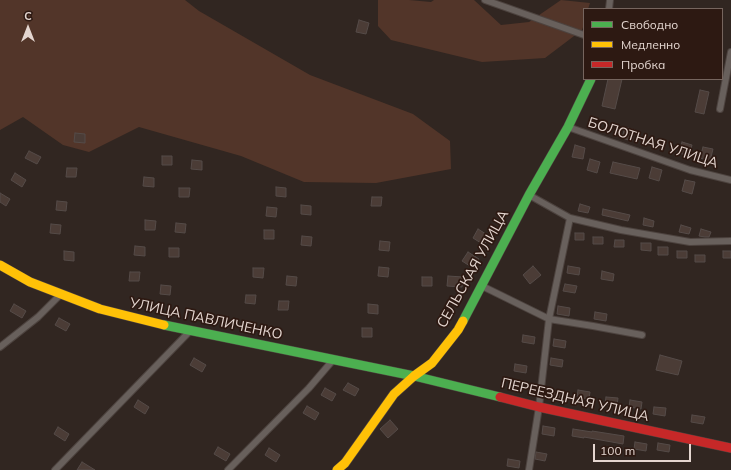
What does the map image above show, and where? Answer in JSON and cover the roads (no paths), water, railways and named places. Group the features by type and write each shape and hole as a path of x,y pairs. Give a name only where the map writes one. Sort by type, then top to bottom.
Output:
{"street":[{"path":"485,0 583,35"},
{"path":"720,109 731,52"},
{"name":"СЕЛЬСКАЯ УЛИЦА","path":"337,470 345,463 394,394 414,376 432,363 458,330 529,195 568,127 590,80"},
{"name":"БОЛОТНАЯ УЛИЦА","path":"568,127 690,170 731,180"},
{"path":"529,195 570,218 621,230 690,242 731,241"},
{"path":"529,470 539,407 549,319 570,218"},
{"name":"УЛИЦА ПАВЛИЧЕНКО","path":"0,265 30,282 100,309 242,341 414,376"},
{"path":"482,286 549,319 642,335"},
{"path":"0,346 38,317 61,294"},
{"path":"55,470 191,330"},
{"path":"228,470 308,388 333,360"},
{"name":"ПЕРЕЕЗДНАЯ УЛИЦА","path":"414,376 539,407 731,448"}]}
